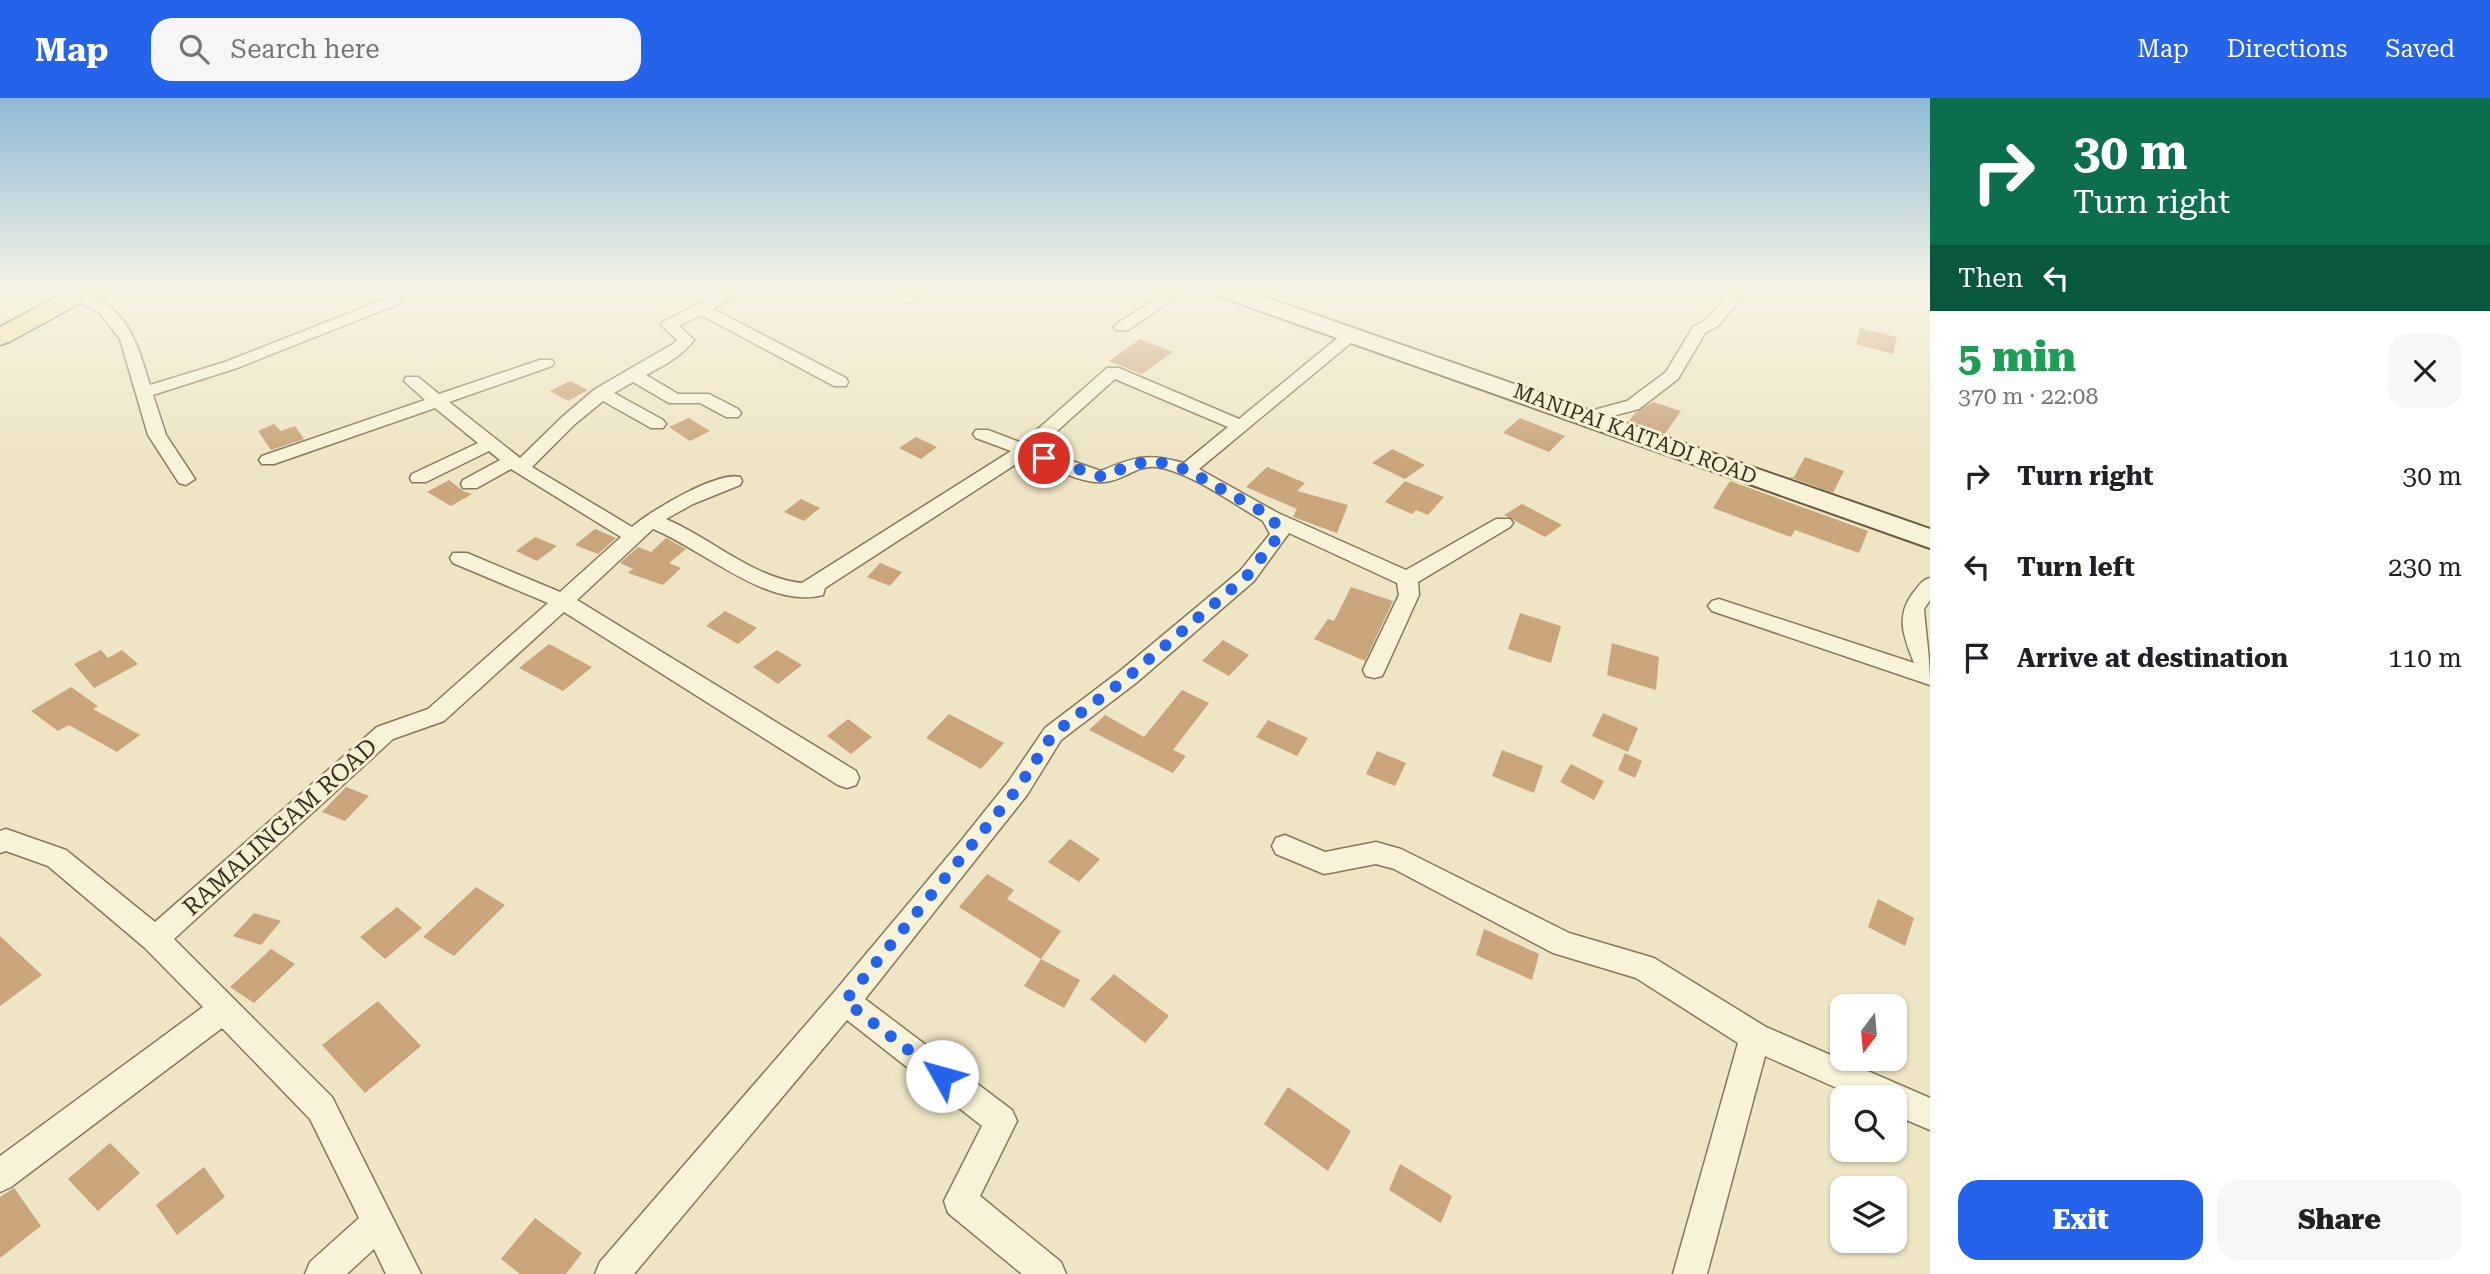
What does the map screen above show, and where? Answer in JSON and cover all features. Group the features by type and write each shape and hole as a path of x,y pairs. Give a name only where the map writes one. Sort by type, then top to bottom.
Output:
{"main road":[{"name":"MANIPAI KAITADI ROAD","path":"1380,344 1930,538"}],"street":[{"path":"130,344 157,435 186,479"},
{"path":"145,392 231,365 284,344"},
{"path":"470,484 516,465 601,393 683,344"},
{"path":"768,344 840,382"},
{"path":"1187,470 1340,344"},
{"path":"1589,417 1633,405 1672,375 1691,344"},
{"path":"268,460 546,363"},
{"path":"803,592 1024,451 1113,372 1241,426"},
{"path":"631,374 675,399 703,398 732,413"},
{"path":"412,381 516,465 641,528 682,534 751,575 803,592 830,588"},
{"path":"601,393 656,424"},
{"path":"982,434 1084,473 1103,477 1133,464 1156,461 1187,470 1272,517 1407,579"},
{"path":"419,478 490,444"},
{"name":"RAMALINGAM ROAD","path":"155,939 384,733 436,715 564,602 641,528 686,500 733,481"},
{"path":"612,1274 845,1001 1018,788 1053,734 1128,677 1247,576 1280,534 1272,517"},
{"path":"1407,579 1503,523"},
{"path":"460,558 564,602 847,778"},
{"path":"1374,670 1409,595 1407,579"},
{"path":"1930,585 1913,608 1915,637 1930,676"},
{"path":"1719,606 1930,676"},
{"path":"0,842 6,840 57,858 155,939 321,1108 404,1274"},
{"path":"1285,846 1324,863 1376,853 1401,860 1563,944 1644,967 1755,1037 1864,1085"},
{"path":"845,1001 1001,1121 960,1201 1049,1274"},
{"path":"0,1176 225,1008"},
{"path":"1690,1274 1755,1037"},
{"path":"1907,1104 1930,1114"},
{"path":"322,1274 379,1223"}],"building":[{"path":"1133,344 1152,344 1173,352 1142,374 1109,361"},
{"path":"1856,344 1895,344 1893,354"},
{"path":"570,381 588,390 568,401 550,391"},
{"path":"1653,402 1681,411 1665,434 1629,421 1635,413"},
{"path":"689,418 710,431 690,441 669,427"},
{"path":"1520,418 1565,436 1549,452 1503,433"},
{"path":"274,424 281,431 295,426 304,439 271,450 258,431"},
{"path":"916,437 937,447 921,459 899,448"},
{"path":"1392,449 1425,465 1405,479 1372,463"},
{"path":"1805,457 1844,471 1833,493 1789,477 1794,477"},
{"path":"1267,467 1305,483 1297,491 1348,505 1337,533 1293,517 1297,509 1246,487"},
{"path":"449,480 463,491 472,494 451,506 427,492"},
{"path":"1405,481 1444,497 1428,515 1416,510 1412,514 1385,502"},
{"path":"1730,481 1868,531 1859,553 1795,530 1791,537 1713,508"},
{"path":"801,499 820,508 804,521 784,512"},
{"path":"1522,504 1562,525 1545,537 1504,515"},
{"path":"595,529 616,538 598,554 575,545"},
{"path":"535,537 557,546 537,561 516,551"},
{"path":"666,538 686,549 669,563 681,568 663,585 628,573 633,569 620,563 638,547 651,552"},
{"path":"880,563 902,572 890,586 867,577"},
{"path":"1351,587 1393,601 1365,661 1314,639 1328,619 1334,621"},
{"path":"725,611 757,628 738,644 706,626"},
{"path":"1520,613 1561,626 1551,663 1508,649"},
{"path":"1223,640 1249,655 1229,676 1202,661"},
{"path":"1612,643 1659,657 1656,690 1607,675"},
{"path":"549,644 592,667 563,691 519,668"},
{"path":"101,650 108,658 122,650 138,664 94,688 74,664"},
{"path":"777,650 802,665 778,684 753,667"},
{"path":"71,687 98,706 93,709 140,735 117,752 69,725 58,731 31,711"},
{"path":"1182,690 1209,703 1173,750 1186,756 1173,773 1089,730 1105,715 1144,737"},
{"path":"1603,713 1638,728 1628,752 1592,736"},
{"path":"949,714 1004,743 981,769 926,738"},
{"path":"848,719 872,737 851,754 827,736"},
{"path":"1268,720 1308,738 1297,756 1256,737"},
{"path":"1502,750 1543,766 1534,793 1492,776"},
{"path":"1377,751 1406,763 1395,786 1366,774"},
{"path":"1625,753 1642,761 1635,778 1618,770"},
{"path":"1571,764 1604,781 1594,800 1560,782"},
{"path":"346,787 369,796 345,821 322,812"},
{"path":"1070,839 1100,859 1079,882 1048,862"},
{"path":"987,874 1014,890 1007,899 1061,931 1041,959 959,907"},
{"path":"476,887 505,905 454,956 423,937"},
{"path":"1878,899 1914,918 1905,946 1868,927"},
{"path":"397,907 422,928 385,959 360,937"},
{"path":"254,913 281,921 261,945 233,936"},
{"path":"1484,929 1539,954 1532,980 1476,955"},
{"path":"0,936 42,975 0,1006"},
{"path":"271,949 295,964 254,1003 230,987"},
{"path":"1041,959 1080,980 1064,1008 1024,986"},
{"path":"1114,974 1169,1016 1145,1043 1090,999"},
{"path":"378,1001 421,1046 365,1093 322,1045"},
{"path":"1288,1087 1351,1131 1328,1171 1264,1124"},
{"path":"110,1143 140,1173 98,1211 68,1179"},
{"path":"1400,1164 1452,1196 1441,1223 1389,1190"},
{"path":"204,1167 225,1197 177,1235 156,1205"},
{"path":"14,1188 41,1226 0,1258 0,1197"},
{"path":"535,1218 582,1253 566,1274 520,1274 501,1259"}],"route":[{"path":"942,1076 845,1001 1018,788 1053,734 1128,677 1247,576 1280,534 1272,517 1187,470 1156,461 1133,464 1103,477 1044,458"}]}
